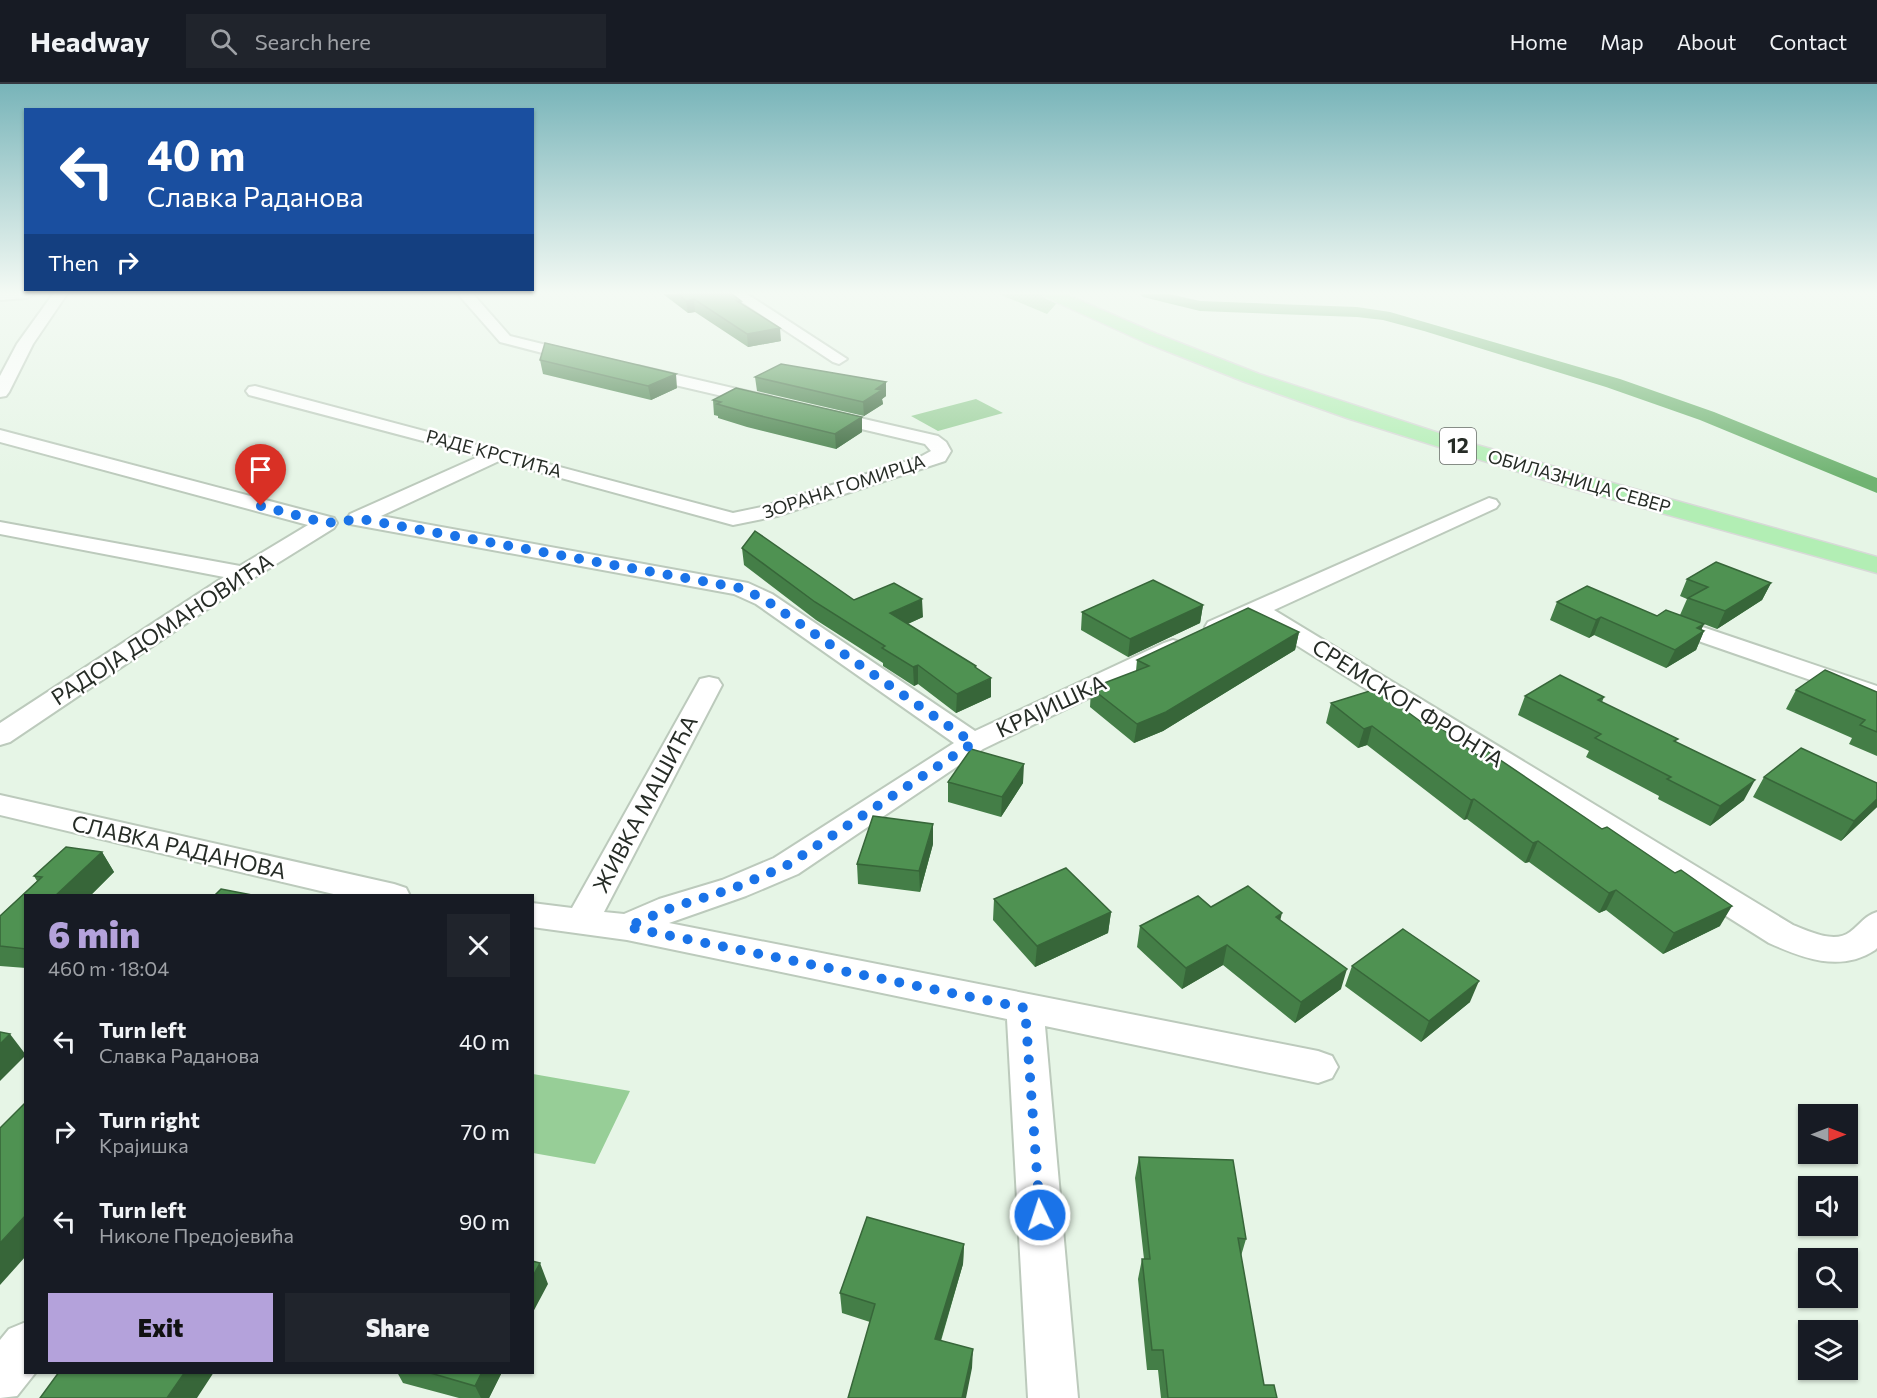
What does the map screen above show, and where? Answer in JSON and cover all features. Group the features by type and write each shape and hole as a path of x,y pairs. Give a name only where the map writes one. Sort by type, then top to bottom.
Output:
{"main road":[{"name":"ОБИЛАЗНИЦА СЕВЕР","path":"1193,355 1337,408 1570,480 1877,565"}],"street":[{"path":"0,391 19,355"},
{"path":"571,355 594,361"},
{"path":"833,355 839,359"},
{"path":"618,367 780,405"},
{"name":"РАДЕ КРСТИЋА","path":"255,391 733,519"},
{"name":"ЗОРАНА ГОМИРЦА","path":"733,519 770,512 927,461 938,457 941,451 939,446 931,440 803,410"},
{"name":"РАДОЈА ДОМАНОВИЋА","path":"0,436 326,523 361,519 497,455"},
{"name":"КРАЈИШКА","path":"627,927 671,908 734,888 786,866 973,743 1256,609 1489,504"},
{"path":"361,519 740,588 764,599 973,743"},
{"name":"РАДОЈА ДОМАНОВИЋА","path":"0,736 244,574 326,523"},
{"path":"0,528 244,574"},
{"name":"СРЕМСКОГ ФРОНТА","path":"1256,609 1771,928 1807,945 1827,949 1846,948 1860,943 1877,925"},
{"path":"1645,614 1877,695"},
{"name":"ЖИВКА МАШИЋА","path":"581,922 709,685"},
{"name":"СЛАВКА РАДАНОВА","path":"0,805 377,894"},
{"path":"534,915 627,927 1318,1067"},
{"path":"1025,1008 1053,1398"},
{"path":"0,1379 24,1349"}],"green space":[{"path":"976,399 1003,413 938,431 911,416"},
{"path":"534,1074 630,1091 595,1164 534,1153"}],"building":[{"path":"541,355 597,355 676,374 648,386 540,360"},
{"path":"781,364 886,382 876,389 882,390 863,402 755,377"},
{"path":"736,388 862,417 835,434 745,412 717,404 721,402 713,400"},
{"path":"755,531 854,600 894,583 922,599 890,613 976,666 991,678 957,694 918,665 913,667 882,648 885,646 815,602 742,548"},
{"path":"1716,562 1771,583 1725,611 1688,598 1708,587 1687,579"},
{"path":"1153,580 1203,605 1130,639 1082,612"},
{"path":"1587,586 1657,616 1666,610 1704,624 1697,628 1704,631 1675,650 1601,617 1596,620 1557,602"},
{"path":"1248,608 1299,632 1166,712 1137,724 1091,688 1149,666 1137,660"},
{"path":"1825,670 1877,692 1877,732 1860,725 1865,720 1796,690"},
{"path":"1560,675 1604,697 1598,700 1678,739 1674,741 1755,780 1720,806 1667,779 1671,777 1595,738 1601,734 1525,696"},
{"path":"1376,689 1420,721 1427,718 1477,755 1487,751 1602,829 1607,827 1675,873 1681,870 1732,906 1674,933 1616,890 1609,893 1538,841 1533,843 1372,726 1364,729 1331,703"},
{"path":"1801,748 1877,783 1877,799 1854,821 1764,777"},
{"path":"971,749 1024,764 1002,797 948,782"},
{"path":"873,816 933,824 919,871 857,864"},
{"path":"66,847 102,852 57,894 24,894 24,949 0,946 0,916 42,877 34,876"},
{"path":"1066,868 1111,912 1037,946 994,899"},
{"path":"1248,886 1282,913 1276,917 1347,969 1301,1002 1227,945 1186,968 1140,926 1198,896 1211,907"},
{"path":"221,889 247,894 216,894"},
{"path":"1403,929 1479,981 1429,1021 1352,966"},
{"path":"0,1032 10,1034 0,1044"},
{"path":"24,1104 24,1217 0,1243 0,1128"},
{"path":"1139,1157 1233,1160 1246,1239 1238,1238 1264,1385 1274,1385 1277,1398 1168,1398 1163,1350 1152,1350 1142,1259 1150,1259"},
{"path":"867,1217 964,1244 935,1339 973,1349 962,1398 848,1398 875,1304 840,1293"},
{"path":"534,1262 540,1263 534,1274"},
{"path":"58,1374 184,1374 167,1398 40,1398"},
{"path":"434,1374 481,1374 475,1386"}],"waterway":[{"path":"1523,355 1613,383 1707,416 1877,486"}],"route":[{"path":"261,506 326,523 361,519 740,588 764,599 973,743 786,866 734,888 671,908 627,927 1025,1008 1040,1215"}]}
